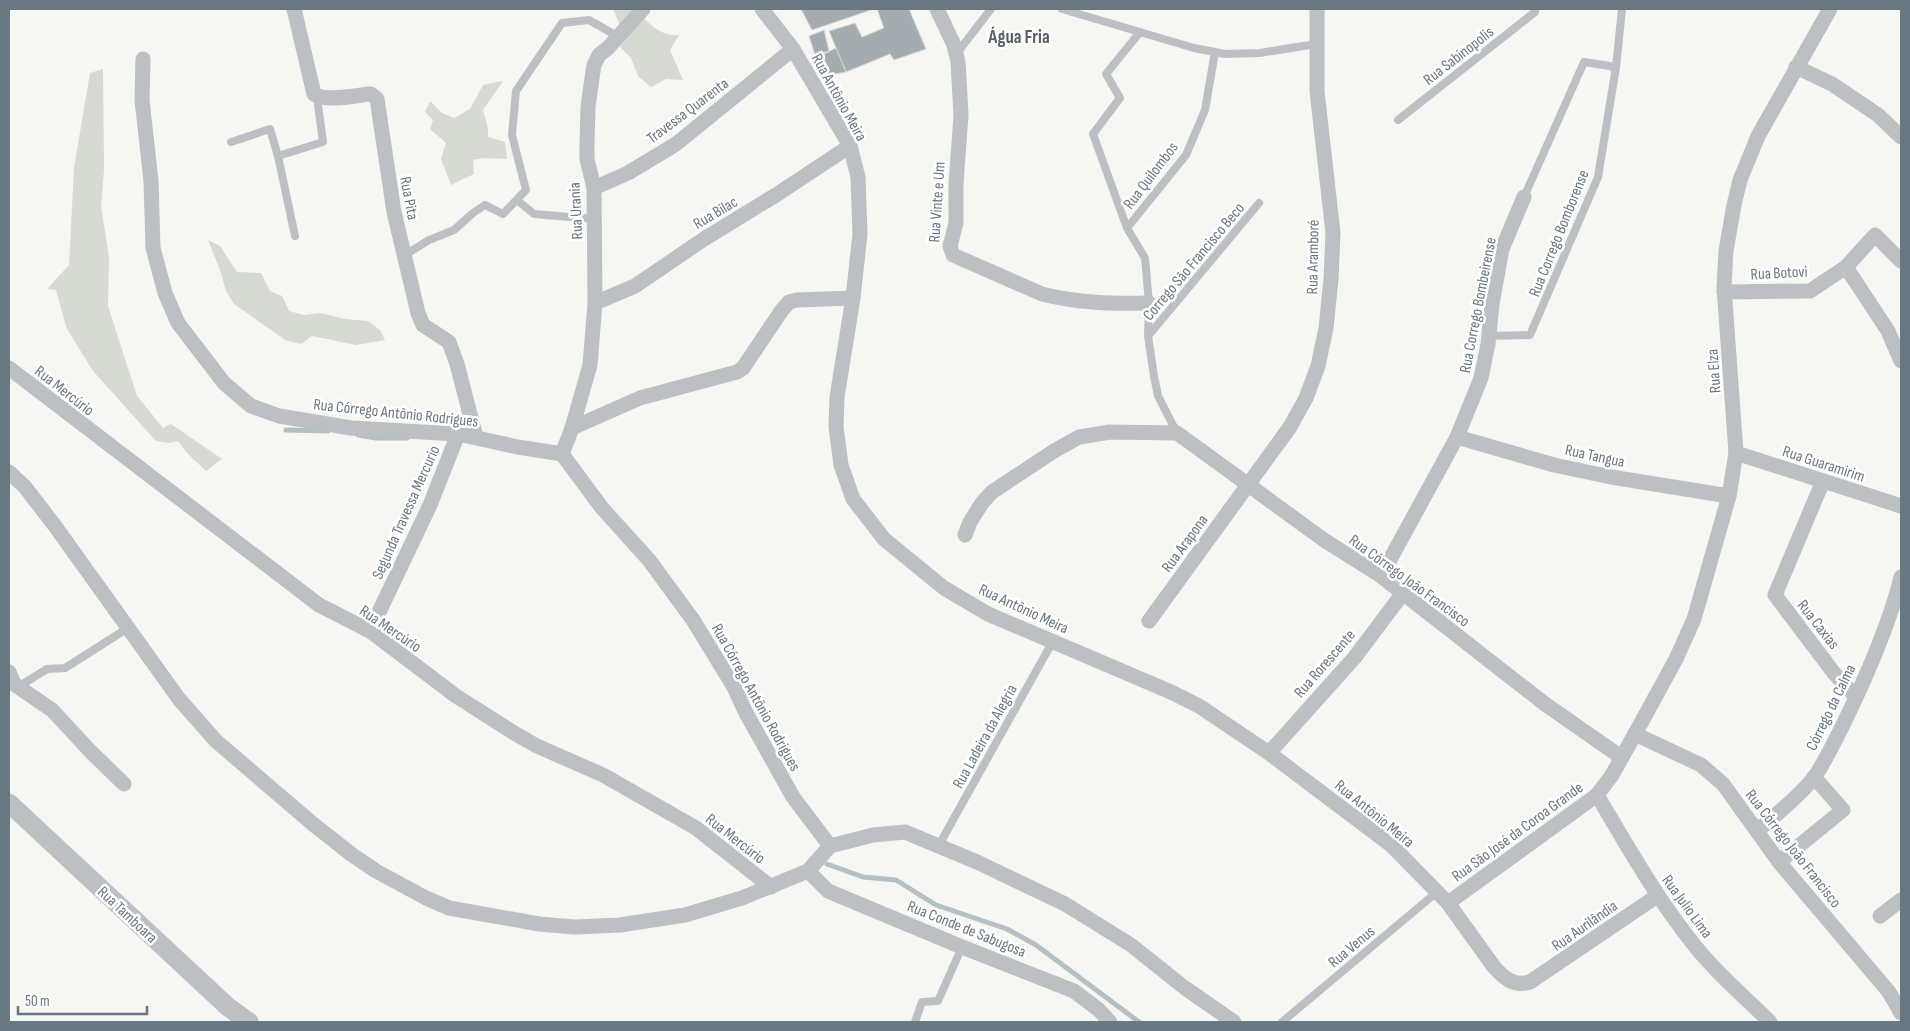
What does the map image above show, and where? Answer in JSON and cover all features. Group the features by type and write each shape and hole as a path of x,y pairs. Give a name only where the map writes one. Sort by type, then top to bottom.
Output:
{"street":[{"path":"294,9 312,91 317,97"},
{"name":"Rua Urania","path":"562,454 572,428 590,365 595,303 594,188 587,144 588,108 594,65 599,55 619,37 643,9"},
{"name":"Rua Antônio Meira","path":"762,9 793,49 850,146 858,177 860,234 853,298 837,397 836,427 841,465 852,499 884,540 944,588 988,614 1171,692 1199,706 1269,753 1392,845 1448,903 1501,975 1521,985 1530,982"},
{"name":"Rua Vinte e Um","path":"937,9 956,54 961,114 956,184 956,222 950,246 953,255 1042,294 1056,298 1109,304 1150,303"},
{"name":"Rua Aramboré","path":"1247,485 1290,427 1306,398 1318,366 1326,328 1331,279 1332,233 1317,91 1317,9"},
{"name":"Rua Elza","path":"1635,734 1676,659 1694,619 1729,496 1736,453 1724,292 1726,250 1740,180 1758,136 1830,9"},
{"name":"Travessa Quarenta","path":"594,188 628,173 676,144 793,49"},
{"name":"Rua Córrego Antônio Rodrigues","path":"143,59 142,100 151,181 153,248 165,293 178,323 224,383 251,406 280,416 351,428 476,436 518,447 562,454 602,508 649,560 694,620 734,687 784,784 830,846"},
{"path":"1796,67 1832,84 1878,115 1901,137"},
{"name":"Rua Pita","path":"317,97 345,97 371,94 376,99 394,212 418,313 423,325 449,342 476,436"},
{"name":"Rua Bilac","path":"595,303 635,286 704,239 776,195 850,146"},
{"name":"Rua Corrego Bombeirense","path":"1381,576 1457,437 1481,378 1502,250 1524,198"},
{"name":"Rua Botovi","path":"1724,292 1810,291 1846,267 1875,235 1901,260"},
{"path":"1846,267 1888,331 1901,361"},
{"path":"572,428 640,398 737,372 743,368 784,306 789,302 853,298"},
{"name":"Rua Mercúrio","path":"9,368 319,605 370,631 456,696 514,733 537,746 603,775 696,828 771,887"},
{"path":"965,535 970,522 982,503 992,492 1054,451 1079,437 1098,433 1177,432"},
{"name":"Rua Córrego João Francisco","path":"1177,432 1324,540 1381,576 1545,704 1622,757"},
{"name":"Segunda Travessa Mercurio","path":"370,631 430,505 458,434"},
{"name":"Rua Tangua","path":"1457,437 1554,465 1611,478 1729,496"},
{"name":"Rua Guaramirim","path":"1736,453 1901,506"},
{"path":"9,472 25,487 55,526 179,699 216,741 312,824 357,858 394,881 449,908 539,924 575,926 620,925 685,915 742,898 808,871 830,846 873,835 905,832 938,845 1065,904 1131,945 1185,988 1234,1022"},
{"name":"Rua Caxias","path":"1824,481 1775,595 1834,673 1856,697"},
{"name":"Rua Arapona","path":"1149,621 1247,485"},
{"name":"Córrego da Calma","path":"1757,831 1798,796 1814,777 1826,758 1878,647 1901,577"},
{"name":"Rua Rorescente","path":"1269,753 1355,657 1403,593"},
{"path":"9,672 14,684 52,710 124,784"},
{"name":"Rua Córrego João Francisco","path":"1635,734 1701,765 1724,784 1779,862 1889,992 1901,1014"},
{"name":"Rua São José da Coroa Grande","path":"1448,903 1597,795 1612,775 1635,734"},
{"path":"1779,862 1843,810 1814,777"},
{"name":"Rua Julio Lima","path":"1597,795 1657,896 1696,947 1728,982 1770,1022"},
{"name":"Rua Tamboara","path":"9,803 228,1007 249,1022"},
{"name":"Rua Conde de Sabugosa","path":"808,871 828,890 962,947 1074,991 1099,1010 1110,1022"},
{"name":"Rua Aurilândia","path":"1530,982 1657,896"},
{"path":"1880,916 1901,900"}],"lane":[{"path":"956,54 991,9"},
{"path":"1062,9 1194,48 1226,54 1260,53 1316,44"},
{"name":"Rua Corrego Bomborense","path":"1489,336 1530,335 1598,177 1616,67 1622,9"},
{"name":"Rua Sabinopolis","path":"1398,120 1535,10"},
{"path":"404,255 428,240 454,230 473,213 486,205 503,214 526,190 512,135 516,91 562,23 589,20 619,37"},
{"name":"Rua Córrego João Francisco","path":"1140,32 1106,74 1120,98 1093,134 1127,228 1145,258 1150,303 1148,336 1158,396 1177,432"},
{"name":"Rua Quilombos","path":"1127,228 1186,155 1205,110 1215,52"},
{"name":"Rua Corrego Bombeirense","path":"1524,198 1584,62 1616,67"},
{"path":"278,156 322,142 317,97"},
{"path":"231,142 270,129 278,156 295,236"},
{"path":"517,200 534,214 594,219"},
{"name":"Corrego São Francisco Beco","path":"1148,336 1259,203"},
{"path":"18,687 47,669 65,668 128,628"},
{"name":"Rua Ladeira da Alegria","path":"938,845 1054,641"},
{"name":"Rua Venus","path":"1282,1022 1437,892"},
{"path":"915,1022 922,1002 938,1001 962,947"}],"shaded area":[{"path":"613,9 636,9 654,28 666,34 679,35 670,50 683,80 666,79 651,87 638,76 631,58 620,47 626,39"},
{"path":"103,69 104,170 101,206 109,257 108,306 137,396 163,428 171,424 222,459 206,471 187,453 178,441 169,443 156,441 93,371 67,329 56,290 47,289 69,265 74,168 90,73"},
{"path":"503,81 483,110 488,128 488,137 505,142 507,159 484,158 473,160 474,174 451,185 441,159 446,143 430,129 433,120 425,112 430,101 442,113 454,118 470,109 483,85"},
{"path":"208,240 220,246 237,272 261,273 270,291 282,296 289,311 304,315 321,313 345,319 368,321 380,330 385,340 356,345 312,336 301,344 285,340 234,304 226,291"}],"building":[{"path":"801,9 874,9 812,30"},
{"path":"877,9 909,9 926,49 894,60 890,54 846,72 829,31 855,23 862,37 884,28"},
{"path":"824,30 829,51 815,55 809,36"},
{"path":"836,48 846,72 824,76 818,57"}],"waterway":[{"path":"286,430 328,431"},
{"path":"358,435 376,438 407,438"},
{"path":"827,864 863,877 896,880 936,905 1007,929 1036,945 1139,1022"}],"district":[{"name":"Água Fria","path":"1019,36"}]}
